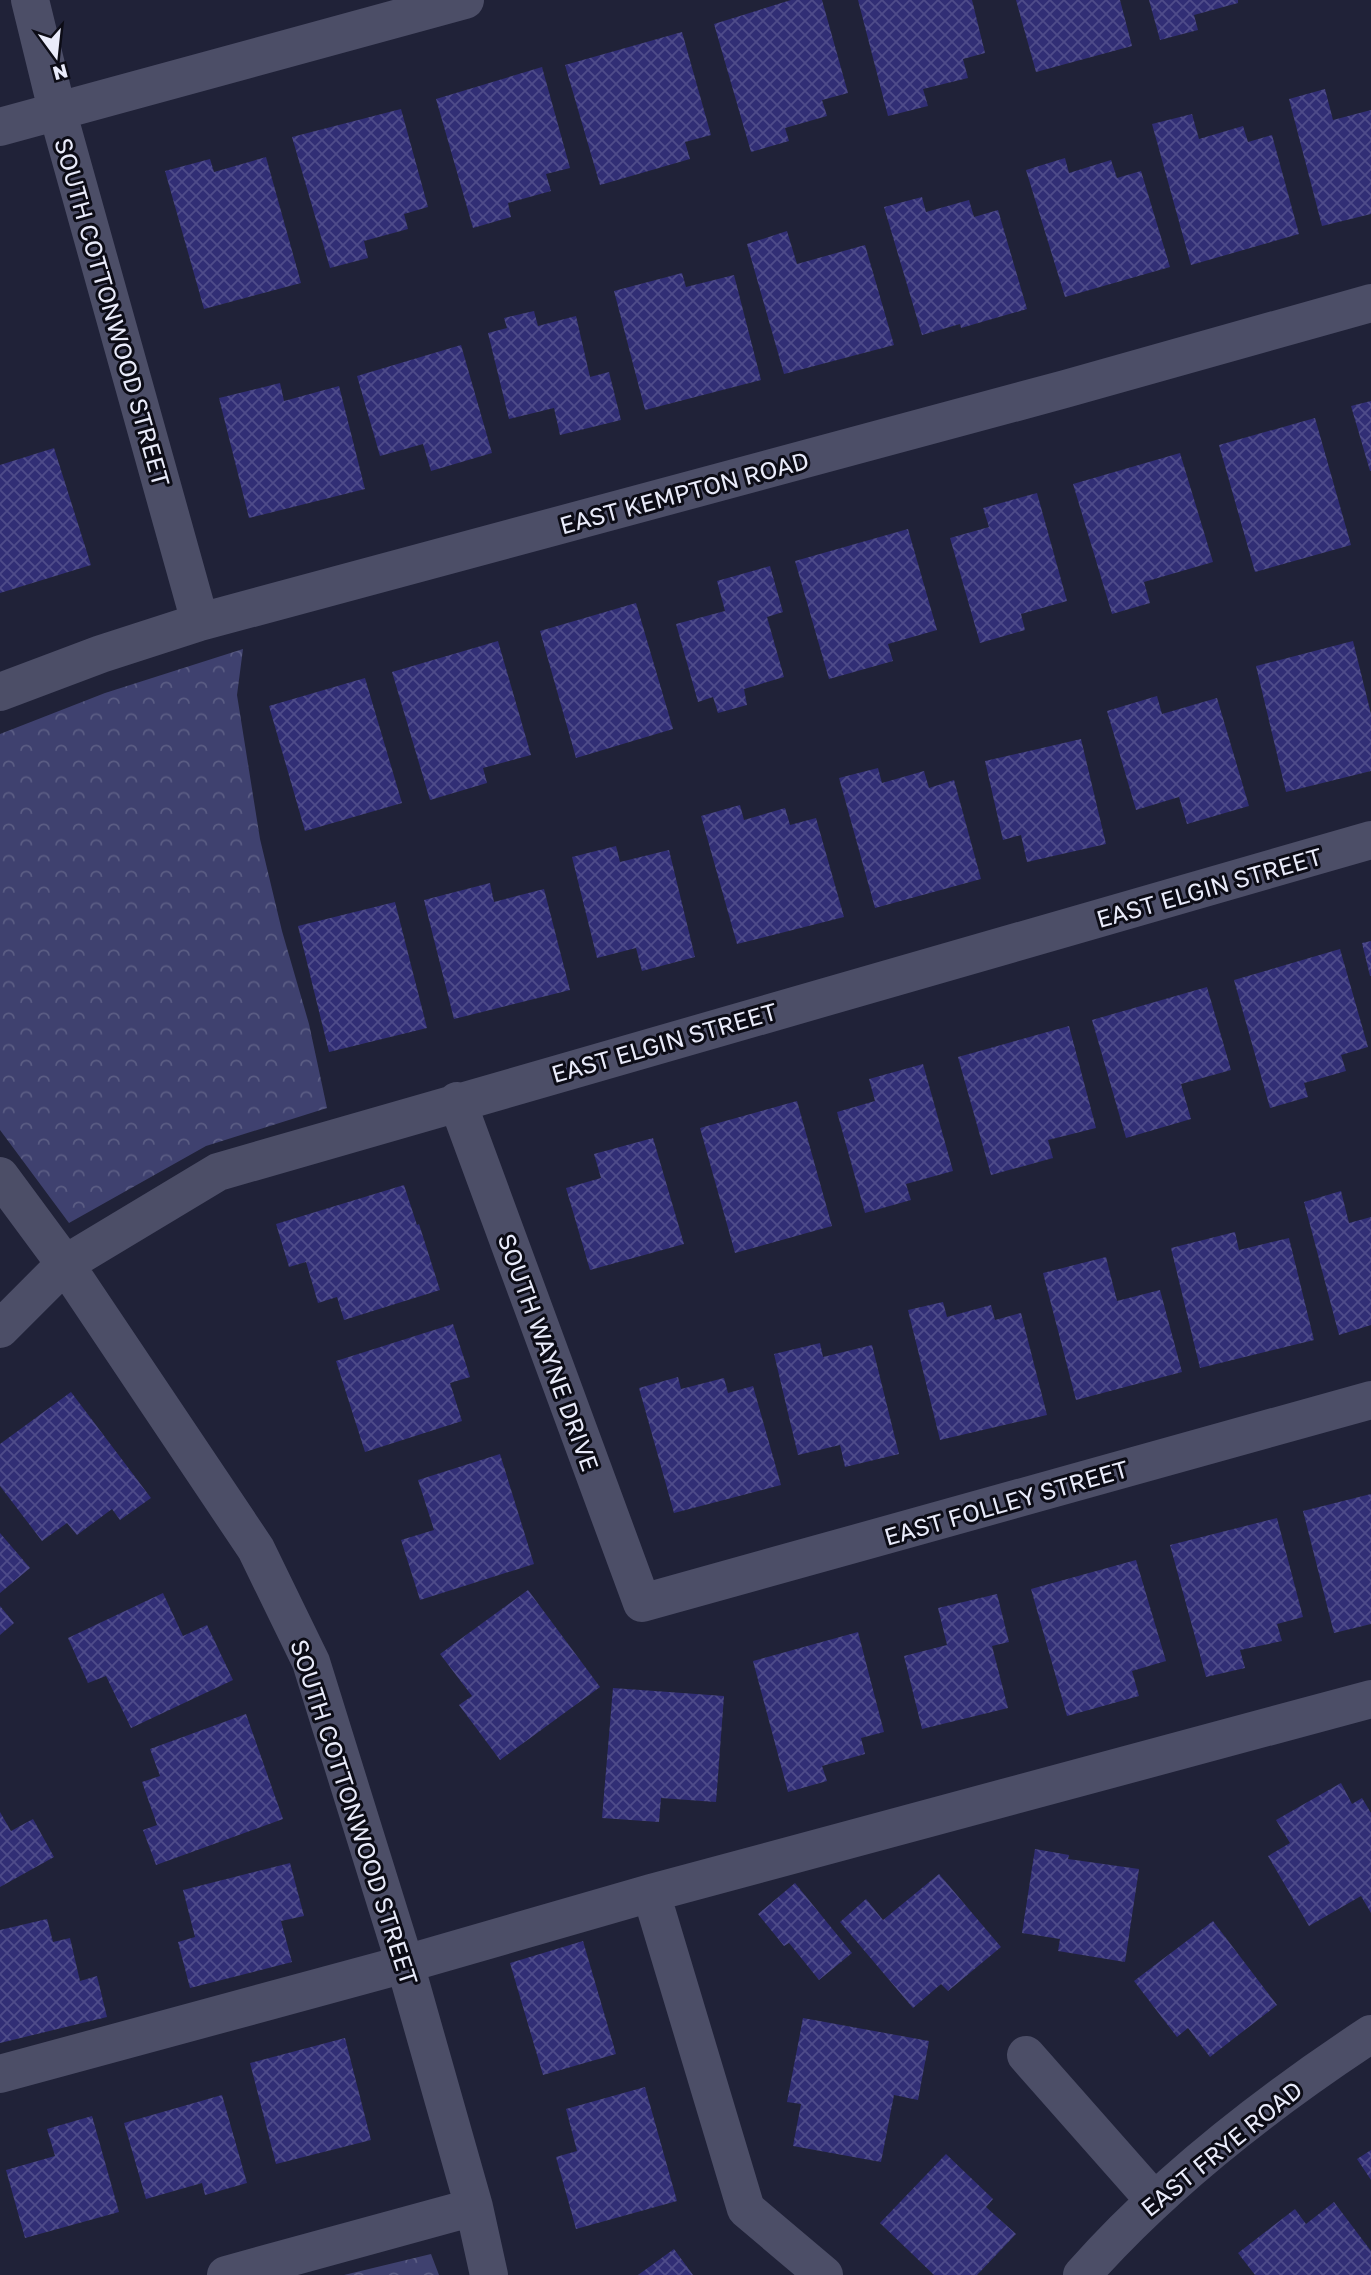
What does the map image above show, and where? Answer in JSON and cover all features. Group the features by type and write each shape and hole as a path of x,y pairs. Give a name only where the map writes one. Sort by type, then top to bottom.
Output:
{"street":[{"name":"SOUTH COTTONWOOD STREET","path":"30,0 57,110 200,622"},
{"path":"0,127 465,0"},
{"name":"EAST KEMPTON ROAD","path":"0,692 101,654 200,622 1065,389 1371,303"},
{"name":"EAST ELGIN STREET","path":"0,1329 65,1264 218,1172 1371,840"},
{"name":"SOUTH WAYNE DRIVE","path":"457,1101 642,1603"},
{"name":"SOUTH COTTONWOOD STREET","path":"0,1176 65,1264 256,1549 312,1662 405,1964 474,2207 489,2275"},
{"name":"EAST FOLLEY STREET","path":"642,1603 1371,1400"},
{"path":"0,2074 405,1964 651,1893 1371,1699"},
{"path":"651,1893 746,2210 824,2275"},
{"name":"EAST FRYE ROAD","path":"1082,2275 1154,2200 1237,2130 1320,2067 1371,2034"},
{"path":"1026,2055 1154,2200"},
{"path":"226,2275 474,2207"}],"green space":[{"path":"243,649 237,695 260,839 282,931 309,1024 327,1108 206,1146 69,1223 0,1130 0,734 105,693"},
{"path":"431,2254 439,2275 344,2275"}],"building":[{"path":"791,0 822,0 848,93 822,100 827,116 785,128 789,141 751,152 714,24"},
{"path":"858,0 972,0 985,53 963,59 968,78 923,89 928,106 888,116"},
{"path":"1016,0 1120,0 1132,46 1036,72"},
{"path":"1149,0 1238,0 1238,3 1194,15 1198,30 1160,40"},
{"path":"682,32 711,135 685,142 690,159 600,185 565,65"},
{"path":"542,67 570,168 546,174 551,191 508,203 511,217 473,228 436,99"},
{"path":"1325,89 1333,120 1371,110 1371,214 1322,226 1289,99"},
{"path":"401,109 428,207 404,214 408,229 364,241 368,258 330,268 292,137"},
{"path":"1192,114 1199,139 1243,126 1248,142 1272,135 1299,234 1191,265 1152,124"},
{"path":"266,157 301,283 204,309 165,171 210,159 214,172"},
{"path":"1065,158 1069,173 1111,160 1117,178 1141,171 1170,267 1065,297 1026,170"},
{"path":"922,197 926,212 969,200 974,217 998,210 1027,309 961,328 960,324 922,335 884,207"},
{"path":"787,231 797,264 865,245 894,345 784,374 747,244"},
{"path":"682,273 686,287 734,275 761,380 645,410 614,291"},
{"path":"534,311 538,326 576,316 590,377 609,372 621,420 560,435 554,408 509,419 488,333 507,328 504,318"},
{"path":"461,345 492,453 431,471 423,444 380,456 357,376"},
{"path":"280,383 284,401 339,386 365,489 249,518 219,398"},
{"path":"1371,401 1371,471 1370,471 1351,406"},
{"path":"1315,418 1351,545 1255,572 1219,445"},
{"path":"54,448 91,565 0,593 0,465"},
{"path":"1180,453 1213,562 1144,582 1150,603 1112,614 1073,484"},
{"path":"1037,493 1067,601 1021,614 1025,630 980,643 950,538 989,527 983,508"},
{"path":"908,529 937,630 888,644 893,661 829,679 795,561"},
{"path":"770,566 783,612 767,617 784,677 744,689 747,705 718,713 713,697 698,702 676,624 725,611 717,581"},
{"path":"636,603 673,729 576,758 540,631"},
{"path":"498,641 531,755 483,768 487,783 430,800 392,672"},
{"path":"1353,641 1371,714 1371,771 1286,792 1256,666"},
{"path":"365,678 402,803 305,831 269,706"},
{"path":"1157,696 1162,714 1217,698 1249,806 1187,824 1179,797 1136,810 1107,711"},
{"path":"1081,739 1106,844 1027,862 1021,835 1003,840 985,761"},
{"path":"878,768 882,783 924,771 929,788 954,780 981,879 875,908 839,778"},
{"path":"740,805 744,820 785,808 790,825 816,818 844,917 737,944 701,816"},
{"path":"616,846 620,862 669,850 695,957 642,971 636,948 597,958 572,857"},
{"path":"490,883 494,902 544,889 570,990 454,1019 424,900"},
{"path":"395,902 427,1028 329,1052 298,926"},
{"path":"1371,941 1371,976 1370,976 1362,943"},
{"path":"1340,949 1368,1047 1341,1055 1346,1071 1304,1083 1308,1097 1270,1108 1234,980"},
{"path":"1207,987 1231,1070 1181,1084 1191,1119 1126,1138 1092,1020"},
{"path":"1069,1026 1096,1128 1048,1140 1053,1158 991,1175 958,1057"},
{"path":"923,1064 953,1171 906,1184 911,1200 865,1213 837,1112 875,1101 869,1079"},
{"path":"797,1101 832,1226 735,1253 700,1128"},
{"path":"653,1138 684,1244 590,1270 566,1188 601,1178 594,1154"},
{"path":"404,1185 440,1290 344,1320 337,1297 318,1303 306,1262 289,1267 276,1224"},
{"path":"1341,1191 1349,1223 1371,1217 1371,1325 1339,1335 1304,1202"},
{"path":"1235,1232 1239,1250 1289,1238 1314,1340 1200,1368 1171,1248"},
{"path":"1106,1257 1117,1301 1160,1290 1182,1372 1076,1400 1043,1273"},
{"path":"943,1302 947,1317 991,1305 995,1320 1021,1313 1047,1415 940,1440 908,1310"},
{"path":"453,1324 470,1377 450,1383 462,1421 365,1452 336,1361"},
{"path":"820,1343 823,1357 872,1345 899,1454 845,1467 840,1445 798,1455 774,1354"},
{"path":"678,1377 681,1389 724,1378 728,1393 753,1386 781,1485 674,1513 639,1388"},
{"path":"71,1392 151,1498 120,1520 112,1509 77,1535 67,1523 42,1541 0,1486 0,1444"},
{"path":"500,1454 534,1564 420,1600 401,1540 434,1530 418,1480"},
{"path":"1371,1494 1371,1624 1334,1633 1303,1511"},
{"path":"1277,1518 1303,1617 1277,1624 1282,1641 1240,1650 1245,1668 1206,1677 1170,1545"},
{"path":"0,1533 30,1568 0,1593"},
{"path":"1136,1560 1166,1661 1132,1671 1139,1696 1067,1716 1031,1589"},
{"path":"528,1590 600,1687 500,1760 459,1705 472,1696 440,1654"},
{"path":"163,1593 183,1636 207,1625 233,1680 131,1728 106,1676 88,1683 68,1638"},
{"path":"997,1594 1009,1642 992,1646 1008,1708 922,1729 904,1656 947,1645 938,1608"},
{"path":"0,1606 14,1623 0,1635"},
{"path":"858,1632 884,1732 861,1738 865,1754 822,1766 827,1781 788,1792 753,1661"},
{"path":"613,1688 724,1696 716,1802 661,1798 659,1822 602,1818"},
{"path":"246,1714 283,1819 156,1865 143,1830 157,1825 142,1782 160,1776 150,1749"},
{"path":"1341,1783 1352,1804 1362,1798 1371,1813 1371,1913 1361,1896 1309,1926 1268,1856 1290,1843 1276,1820"},
{"path":"0,1812 11,1831 33,1819 54,1857 0,1887"},
{"path":"1035,1849 1069,1855 1068,1859 1139,1869 1125,1962 1058,1951 1060,1939 1022,1933"},
{"path":"290,1863 304,1916 281,1921 292,1962 190,1988 178,1942 195,1937 183,1890"},
{"path":"939,1874 1001,1947 948,1991 941,1984 913,2008 840,1922 866,1899 883,1920"},
{"path":"795,1883 852,1953 819,1980 789,1943 784,1946 758,1914"},
{"path":"47,1919 53,1942 70,1938 80,1981 97,1976 107,2017 0,2043 0,1930"},
{"path":"1213,1921 1277,2005 1210,2057 1188,2028 1177,2037 1134,1981"},
{"path":"583,1941 616,2054 543,2075 510,1963"},
{"path":"803,2018 929,2041 918,2100 894,2095 881,2162 793,2146 801,2104 787,2102"},
{"path":"345,2038 371,2140 276,2164 250,2063"},
{"path":"645,2087 677,2201 576,2229 556,2157 577,2151 566,2109"},
{"path":"222,2095 247,2183 205,2195 202,2183 146,2199 124,2123"},
{"path":"92,2116 119,2212 25,2238 6,2170 55,2156 47,2129"},
{"path":"1371,2150 1371,2180 1357,2159"},
{"path":"946,2154 993,2199 986,2207 1016,2234 977,2275 934,2275 880,2223"},
{"path":"1334,2202 1371,2251 1371,2275 1255,2275 1238,2253 1295,2209 1306,2224"},
{"path":"674,2249 693,2275 638,2275"}]}
